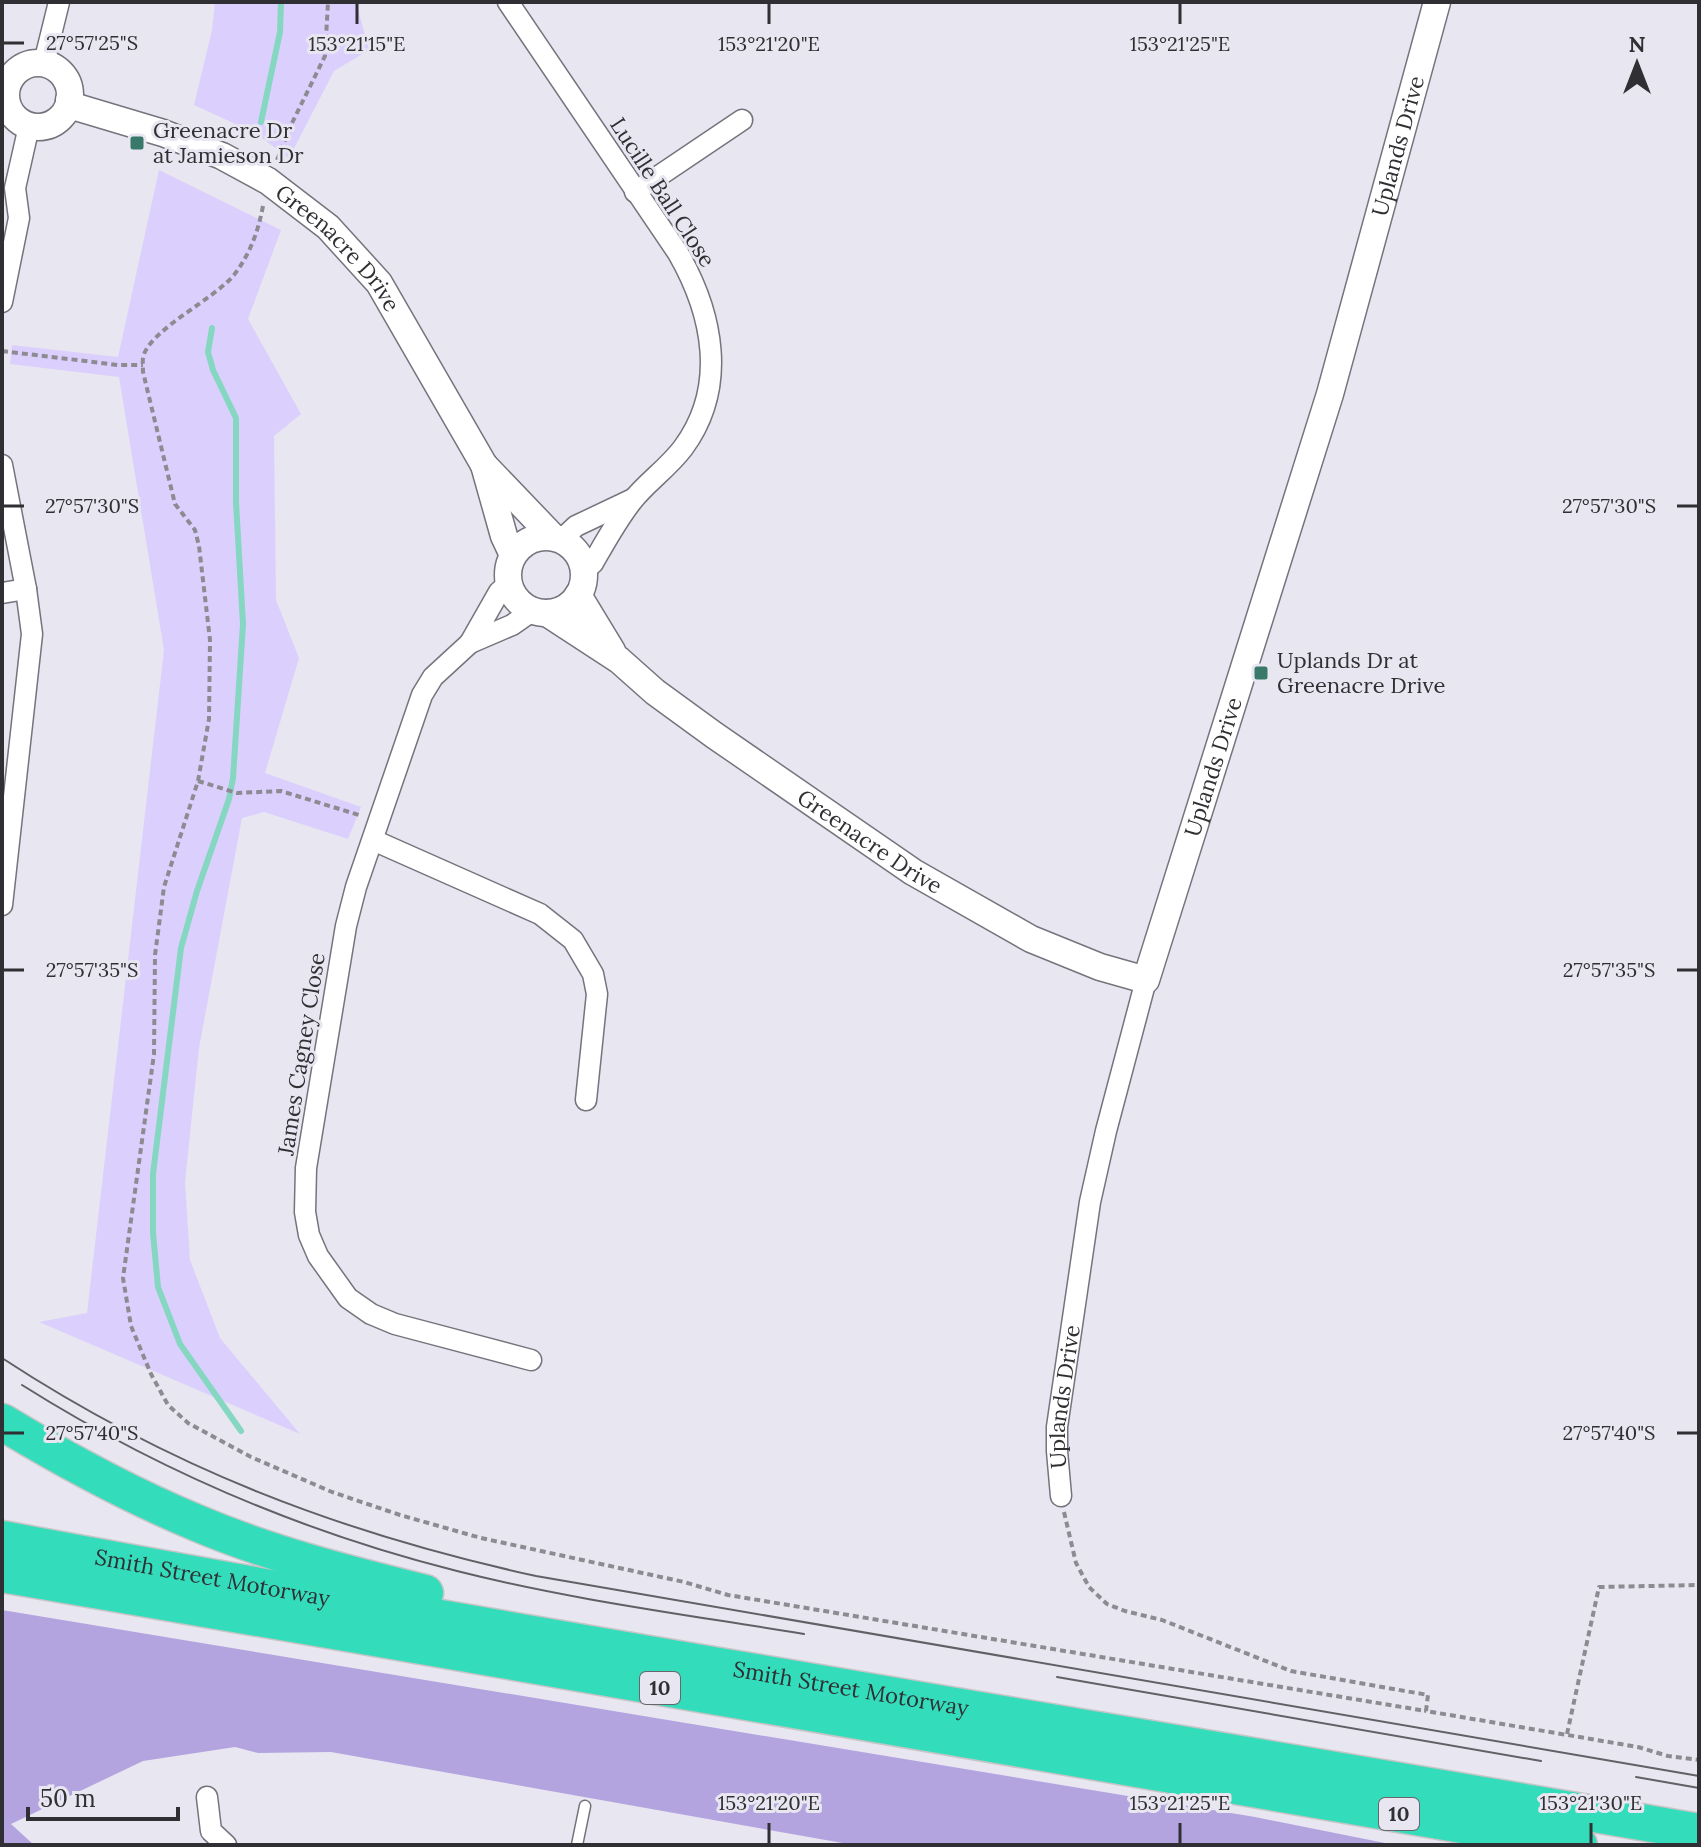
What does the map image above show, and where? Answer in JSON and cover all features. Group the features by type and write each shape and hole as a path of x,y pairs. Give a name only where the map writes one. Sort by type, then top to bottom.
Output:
{"highway":[{"path":"2,1422 121,1489 199,1524 313,1564 475,1606 531,1635"},
{"name":"Smith Street Motorway","path":"2,1539 531,1635 1699,1832"},
{"name":"Smith Street Motorway","path":"2,1574 1579,1845"},
{"path":"1481,1828 1519,1845"}],"street":[{"path":"44,63 59,2"},
{"name":"Lucille Ball Close","path":"508,2 693,279 706,315 712,348 708,396 699,421 667,468 633,499 581,583"},
{"name":"Uplands Drive","path":"1061,1496 1057,1427 1078,1271 1106,1131 1146,980 1330,394 1437,2"},
{"path":"44,63 54,67 66,79 69,100 61,116 53,123 32,126 15,116 9,107 4,86 19,69 28,64 44,63"},
{"name":"Greenacre Drive","path":"69,100 76,107 163,133 222,156 268,181 328,227 379,283 484,465 557,538"},
{"path":"635,192 742,120"},
{"path":"2,302 19,218 15,188 27,135 32,126"},
{"path":"2,205 15,188"},
{"path":"2,465 31,621 31,652 2,905"},
{"name":"Greenacre Drive","path":"484,465 500,526 513,555"},
{"name":"Lucille Ball Close","path":"557,538 633,499"},
{"path":"557,538 577,552 581,583 570,604 559,611 539,612 521,605 508,584 507,574 513,555 530,540 557,538"},
{"name":"Greenacre Drive","path":"581,583 619,660"},
{"name":"James Cagney Close","path":"508,584 499,592 470,643 433,677 422,695 356,887 346,926 306,1168 305,1212 309,1235 332,1279 348,1298 371,1314 395,1324 531,1360"},
{"path":"2,593 26,589"},
{"name":"Greenacre Drive","path":"539,612 619,660 655,692 714,735 923,878 1031,939 1100,967 1146,980"},
{"name":"James Cagney Close","path":"470,643 539,612"},
{"path":"376,831 540,914 573,940 585,957 597,994 586,1100"},
{"path":"207,1797 211,1831 226,1845"}],"lane":[{"path":"577,1845 585,1806"}],"path":[{"path":"277,160 325,56 328,2"},
{"path":"263,206 249,254 232,278 164,330 144,353 143,365 175,504 195,530 199,546 210,640 209,719 198,781 164,887 155,955 154,1054 123,1278 131,1326 168,1405 188,1423 251,1457 332,1492 481,1538 684,1582 728,1595 1567,1734 1699,1760"},
{"path":"2,351 103,364 143,365"},
{"path":"198,781 237,793 281,791 376,831"},
{"path":"1061,1496 1076,1563 1089,1587 1107,1604 1162,1620 1282,1669 1428,1695 1426,1711"},
{"path":"1567,1734 1599,1587 1699,1585"}],"shaded area":[{"path":"215,2 356,2 369,50 334,71 289,158 255,133 194,105 212,30"},
{"path":"159,170 281,230 248,319 301,414 274,436 276,600 299,658 265,773 361,807 348,839 264,812 242,818 199,1048 185,1182 190,1260 220,1338 300,1434 39,1322 87,1313 164,650 119,377 10,364 12,345 118,357"},
{"path":"2,1610 1255,1817 1395,1845 854,1845 331,1752 258,1753 235,1747 143,1761 11,1824 34,1845 2,1845"}],"waterway":[{"path":"261,122 280,32 281,2"},
{"path":"212,328 208,352 213,370 236,418 236,502 243,624 233,778 181,948 153,1174 153,1233 158,1287 180,1344 241,1431"}],"tram line":[{"path":"2,1358 65,1397 193,1464 325,1517 464,1559 536,1576 1699,1776"},
{"path":"22,1385 73,1416 178,1471 287,1517 399,1555 543,1590 804,1634"},
{"path":"1057,1677 1541,1761"},
{"path":"1636,1777 1699,1788"}],"place":[{"name":"Greenacre Dr at Jamieson Dr","path":"137,143"},
{"name":"Uplands Dr at Greenacre Drive","path":"1261,673"}]}
